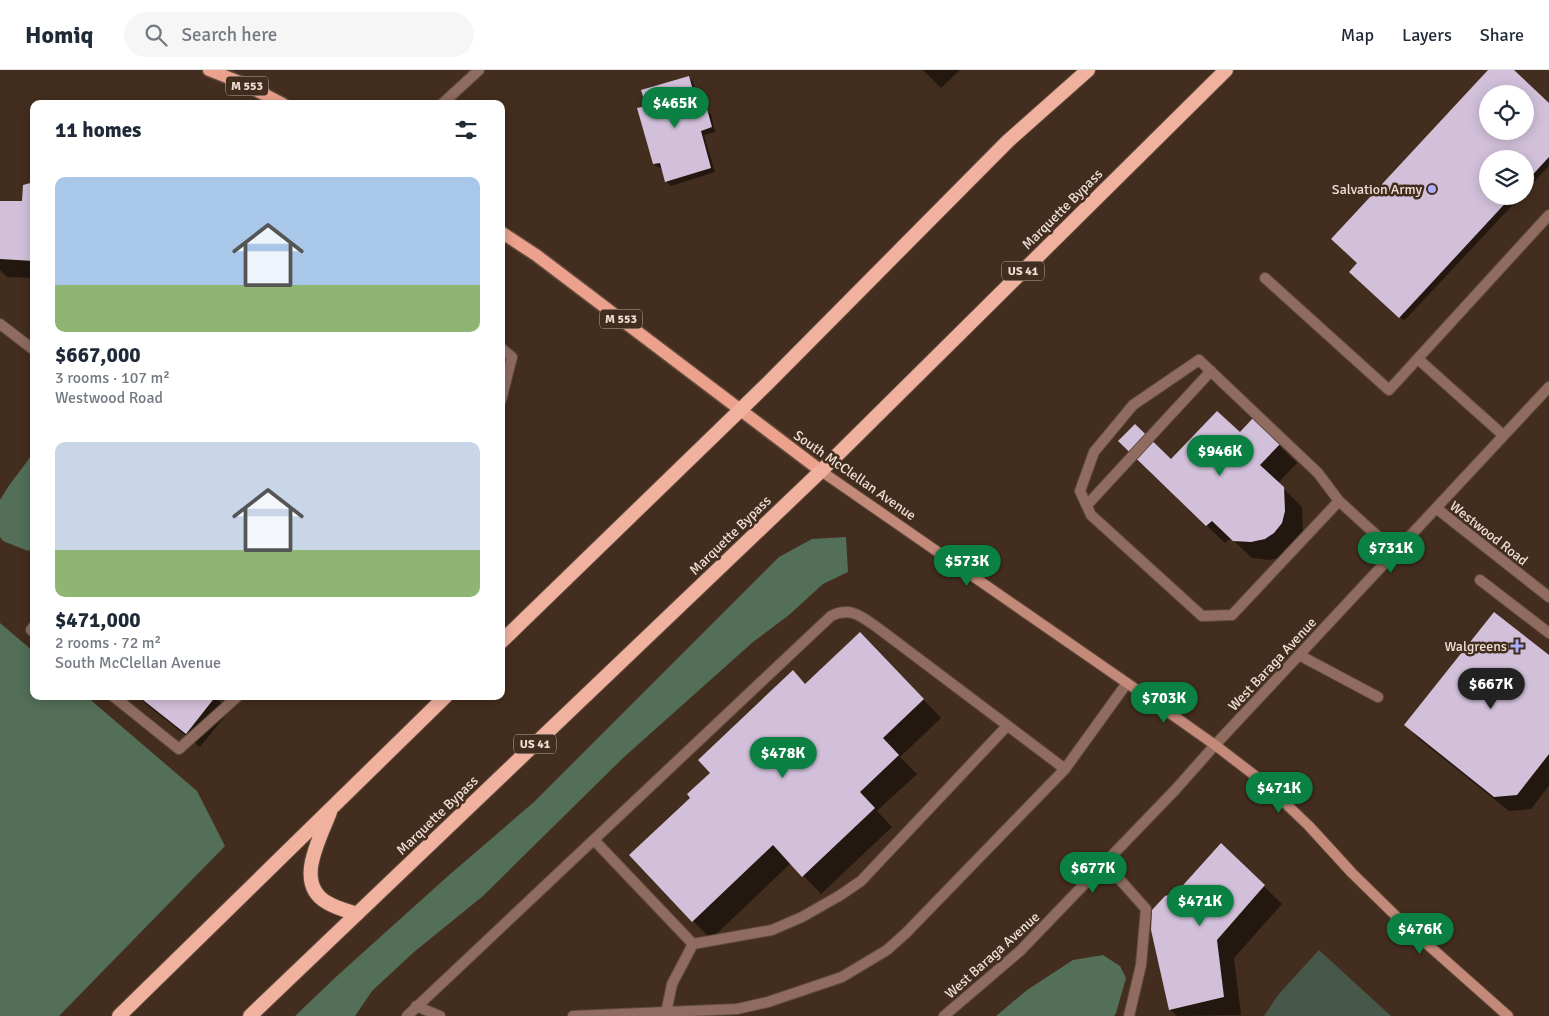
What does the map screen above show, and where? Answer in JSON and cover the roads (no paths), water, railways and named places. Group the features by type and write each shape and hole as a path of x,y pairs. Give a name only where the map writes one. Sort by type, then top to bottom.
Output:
{"highway":[{"path":"505,638 739,409 768,383 1008,141 1088,70"},
{"path":"1195,100 1210,70"},
{"name":"Marquette Bypass","path":"250,1016 821,471 1226,70"},
{"path":"119,1016 442,700"},
{"path":"331,809 310,866 310,879 315,894 328,903 357,914"}],"main road":[{"name":"M 553","path":"209,70 275,100"},
{"name":"South McClellan Avenue","path":"505,235 536,255 821,471 1127,683 1215,745 1262,781 1309,826 1352,873 1400,920 1508,1016"}],"street":[{"path":"446,100 479,70"},
{"path":"1265,278 1389,390 1549,215"},
{"path":"0,324 30,347"},
{"path":"505,351 512,357 505,384"},
{"path":"1418,359 1504,436"},
{"path":"1339,501 1232,615 1202,616 1091,515 1080,491 1094,452 1133,405 1200,360 1318,473 1339,501 1395,552"},
{"path":"1087,506 1211,371"},
{"name":"West Baraga Avenue","path":"944,1016 1020,950 1105,863 1549,387"},
{"name":"Westwood Road","path":"1436,508 1549,598"},
{"path":"1480,580 1549,633"},
{"path":"407,1016 831,616 841,611 852,612 861,616 1064,769"},
{"path":"1299,655 1378,696"},
{"path":"573,1016 738,1009 768,1002 842,977 866,964 887,950 906,933 1064,769 1127,683"},
{"path":"119,700 179,749 233,700"},
{"path":"693,944 772,930 802,917 861,881 1007,726"},
{"path":"594,840 693,944"},
{"path":"1105,863 1146,909 1141,965 1128,1016"},
{"path":"666,1013 672,984 693,944"},
{"path":"416,1006 440,1016"}],"place":[{"name":"Salvation Army","path":"1432,189"},
{"name":"Walgreens","path":"1517,646"}]}
